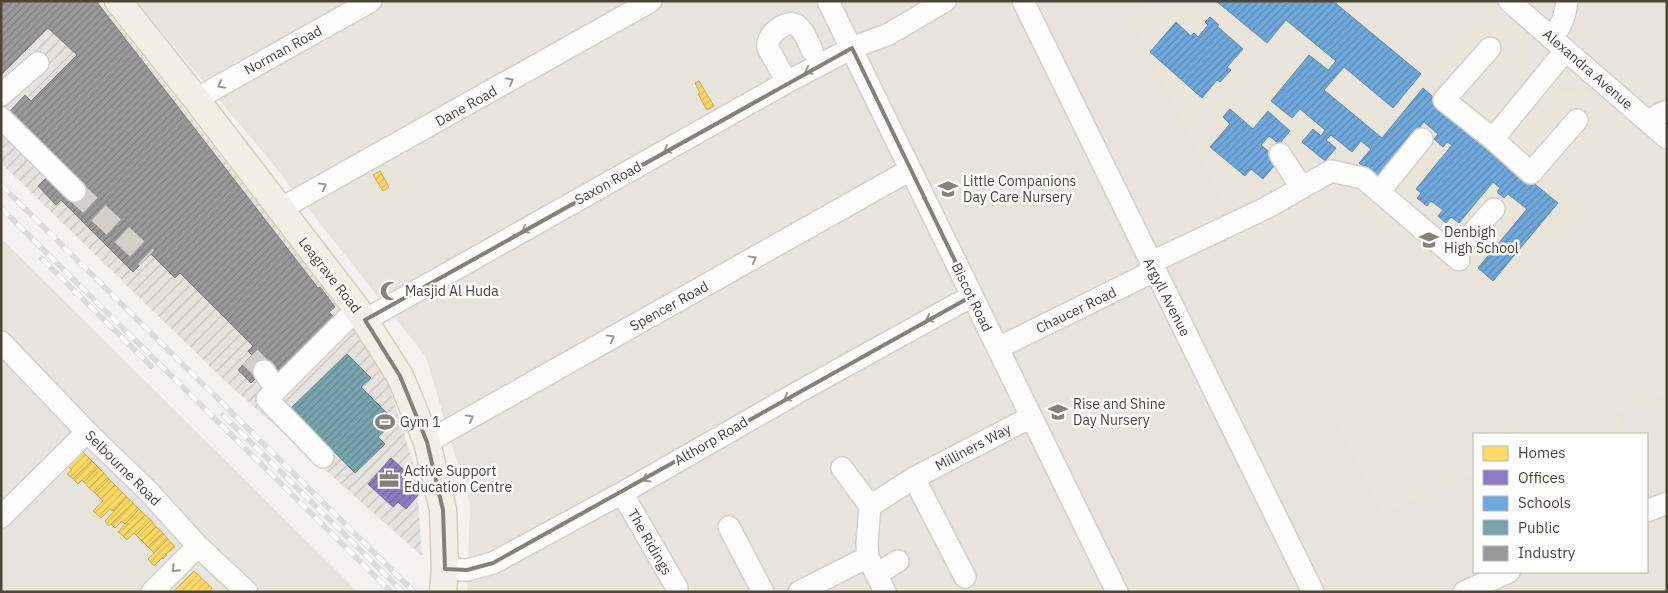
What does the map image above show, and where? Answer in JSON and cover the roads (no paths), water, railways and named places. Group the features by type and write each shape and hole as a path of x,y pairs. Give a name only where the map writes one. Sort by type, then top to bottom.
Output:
{"main road":[{"name":"Leagrave Road","path":"118,1 196,99 361,314 400,376 427,442 443,510 444,580"}],"street":[{"name":"Norman Road","path":"196,99 371,1"},
{"name":"Dane Road","path":"280,210 651,1"},
{"name":"Biscot Road","path":"828,1 1117,592"},
{"name":"Saxon Road","path":"276,390 361,314 787,82 852,48 890,34 945,1"},
{"name":"Argyll Avenue","path":"1023,1 1312,592"},
{"name":"Alexandra Avenue","path":"1509,1 1667,138"},
{"path":"1493,139 1559,44 1558,30 1565,18 1567,1"},
{"path":"787,82 766,43 771,33 790,23 795,24 800,28 812,50"},
{"path":"1490,48 1444,100 1493,139 1531,173 1577,120"},
{"path":"1,95 38,63"},
{"path":"1650,124 1667,111"},
{"path":"1,118 75,191"},
{"path":"1379,192 1422,139"},
{"path":"1280,154 1301,187"},
{"name":"Spencer Road","path":"427,442 910,170"},
{"name":"Chaucer Road","path":"998,348 1266,208 1331,171 1363,178 1456,257 1494,209"},
{"name":"Althorp Road","path":"444,580 467,570 493,563 622,493 794,394 972,296"},
{"name":"Selbourne Road","path":"1,342 87,432 149,492 198,546 247,592"},
{"path":"264,371 276,390 267,399 323,457"},
{"name":"Milliners Way","path":"870,506 914,478 1031,416"},
{"path":"1,517 87,432"},
{"path":"842,468 870,506 867,543 877,574"},
{"path":"914,478 965,576"},
{"name":"The Ridings","path":"622,493 677,588 677,592"},
{"path":"1648,511 1667,503"},
{"path":"729,526 763,592"},
{"path":"152,592 198,546"},
{"path":"799,592 877,574 898,562"},
{"path":"1464,592 1508,573"}],"tunnel":[{"path":"75,191 147,258"},
{"path":"250,357 264,371"}],"railway":[{"path":"1,185 414,592"},
{"path":"1,208 391,592"},
{"path":"42,259 151,366"},
{"path":"223,415 403,592"}],"place":[{"name":"Little Companions Day Care Nursery","path":"948,189"},
{"name":"Denbigh High School","path":"1429,240"},
{"name":"Masjid Al Huda","path":"390,291"},
{"name":"Rise and Shine Day Nursery","path":"1058,412"},
{"name":"Gym 1","path":"385,422"},
{"name":"Active Support Education Centre","path":"389,479"}]}
